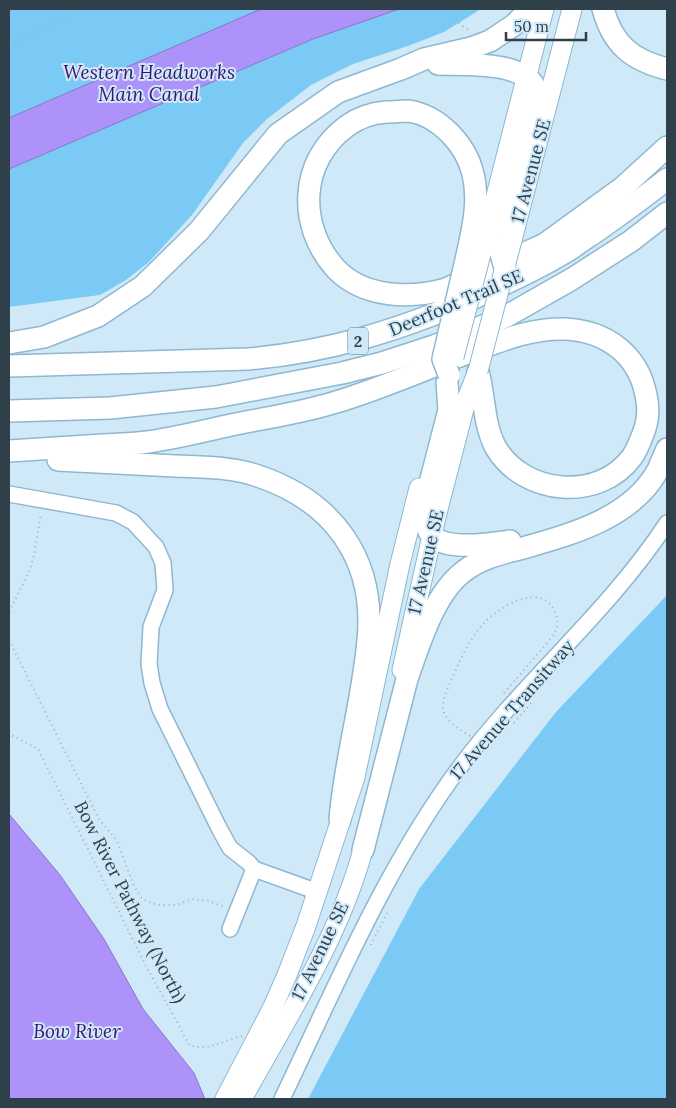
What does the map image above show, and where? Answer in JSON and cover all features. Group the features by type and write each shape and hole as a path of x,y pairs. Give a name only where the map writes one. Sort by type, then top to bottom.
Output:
{"highway":[{"path":"9,343 44,337 98,316 144,286 199,232 278,134 338,92 424,59 471,48 490,41 514,25 530,9"},
{"path":"603,9 616,40 623,47 642,61 667,69"},
{"path":"401,69 437,64 484,65 521,73 536,90 535,110 489,250 443,359 448,378 449,410 423,510 424,519 432,536 446,543 482,545 601,520"},
{"path":"505,268 489,250 472,236 476,202 470,162 462,149 441,125 426,117 409,112 376,113 348,125 326,147 318,161 309,193 308,209 316,240 325,256 352,282 388,294 408,296 430,294 446,289 545,244 622,188 667,147"},
{"name":"Deerfoot Trail SE","path":"9,366 248,359 292,354 376,336 441,312 516,279 550,261 626,211 667,179"},
{"name":"Deerfoot Trail SE","path":"9,411 110,408 216,397 342,373 382,363 434,346 505,317 572,279 631,241 667,213"},
{"path":"9,452 148,442 322,406 360,395 426,368 516,335 555,329 587,332 617,346 629,356 642,377 645,388 648,403 648,417 645,430 632,457 608,477 579,487 544,485 530,480 505,460 491,437 486,422 483,388 478,371"},
{"path":"363,850 407,679 442,597 462,572 474,565 490,558 568,535 601,520 630,503 658,470 667,449"},
{"path":"9,452 28,458 223,468 257,475 294,491 326,514 340,530 352,550 364,576 368,601 368,638 362,688 342,792 340,819"}],"main road":[{"path":"527,78 544,9"},
{"name":"17 Avenue SE","path":"489,250 572,9"},
{"name":"17 Avenue SE","path":"242,1099 317,962 341,912 363,850 432,536 466,401 478,371 505,268"},
{"name":"17 Avenue SE","path":"225,1099 272,1009 287,975 318,892 358,762 405,542 448,378"}],"lane":[{"path":"9,494 116,513 134,522 156,547 163,563 165,590 151,628 149,664 160,709 230,848 254,869 318,892"},
{"name":"17 Avenue Transitway","path":"282,1099 381,895 406,847 429,810 480,742 599,611 634,569 667,523"},
{"path":"230,929 254,869"}],"path":[{"path":"9,42 18,41 83,9"},
{"path":"453,9 458,22 464,28 474,32"},
{"path":"9,617 10,610 30,570 43,500"},
{"path":"469,736 448,721 443,713 443,702 447,689 467,647 475,634 494,614 520,599 539,597 547,601 553,608 558,618 558,626 554,635 504,693"},
{"path":"9,640 99,818 117,841 134,886 142,899 157,905 177,904 192,899 209,901 237,912"},
{"path":"513,724 538,696"},
{"name":"Bow River Pathway (North)","path":"9,732 38,749 147,968 188,1045 197,1048 209,1047 244,1035"},
{"path":"370,946 387,913"}],"shaded area":[{"path":"9,9 481,9 444,32 353,64 311,85 267,119 243,143 192,215 149,262 126,280 100,295 9,307"},
{"path":"667,595 667,1099 308,1099 419,889 556,712"}],"water":[{"name":"Western Headworks Main Canal","path":"261,9 399,9 313,39 9,169 9,118"},
{"name":"Bow River","path":"9,814 60,875 104,939 143,1009 194,1073 205,1099 9,1099"}]}
